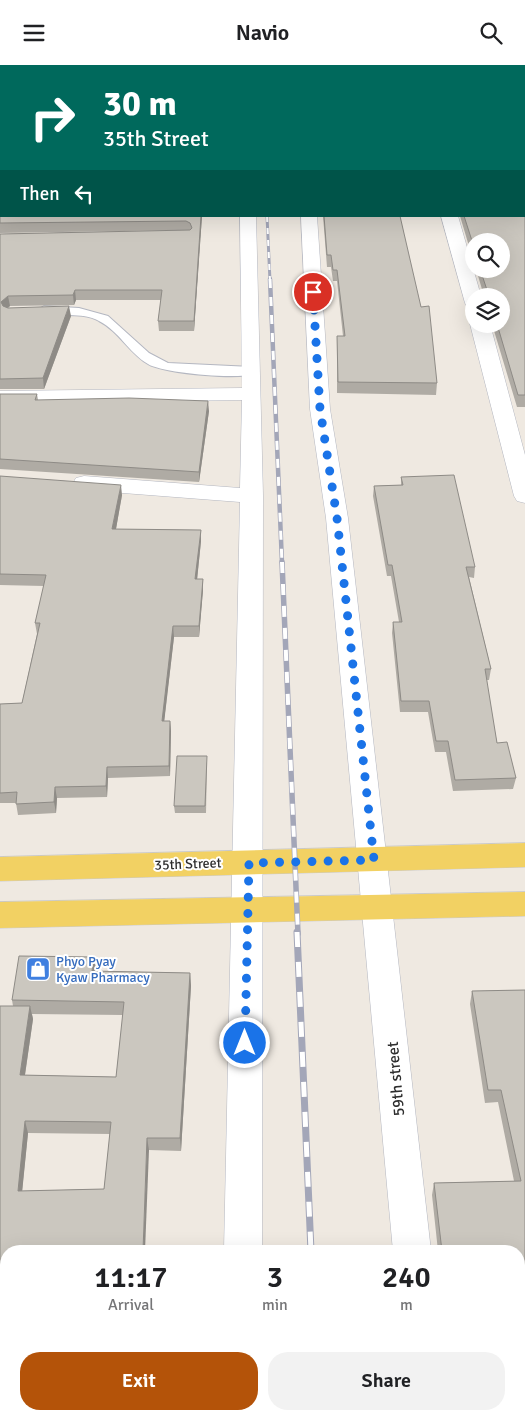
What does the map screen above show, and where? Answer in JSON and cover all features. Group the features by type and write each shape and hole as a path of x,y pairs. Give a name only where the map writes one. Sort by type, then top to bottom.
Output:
{"main road":[{"name":"35th Street","path":"0,869 525,855"},
{"path":"0,915 525,904"}],"street":[{"path":"243,1245 252,496 252,371 248,217"},
{"name":"59th street","path":"308,217 320,409 337,518 374,860 411,1245"},
{"path":"449,217 470,288"},
{"path":"482,333 525,495"},
{"path":"0,397 252,394"},
{"path":"67,481 252,496"}],"lane":[{"path":"28,310 75,311 97,315 110,322 130,343 156,363 174,368 252,371"}],"building":[{"path":"0,217 201,217 194,321 158,321 162,290 75,290 73,295 8,296 1,302 3,306 8,308 69,306 43,378 0,379 0,234 190,230 192,228 190,223 186,221 0,223"},
{"path":"324,217 400,217 421,307 429,306 437,383 338,382 337,336 345,336 337,270 333,270 331,255 327,255"},
{"path":"464,217 525,217 525,395 518,395 500,333 510,333 510,288 486,288 483,278 510,278 510,233 469,233"},
{"path":"0,394 37,394 35,400 129,398 208,401 199,472 0,459"},
{"path":"454,475 475,567 466,567 491,669 485,669 497,743 507,742 516,778 455,780 448,741 436,741 429,701 401,701 393,622 402,622 392,565 388,565 374,486 403,485 401,477"},
{"path":"0,476 121,485 112,529 201,530 195,579 203,579 199,626 173,626 162,721 170,721 169,766 107,767 106,786 55,787 54,802 16,804 17,792 0,793 0,704 22,703 40,623 35,623 46,575 0,574"},
{"path":"177,756 207,756 205,806 174,806"},
{"path":"19,956 94,957 92,971 190,973 180,1138 147,1138 143,1245 0,1245 0,1006 30,1006 20,1075 116,1077 124,1002 12,1000","holes":["25,1121 111,1122 104,1189 18,1191"]},
{"path":"525,990 525,1245 441,1245 434,1183 521,1181 501,1090 488,1090 472,991"}],"railway":[{"path":"267,217 270,281"},
{"path":"270,279 282,563"},
{"path":"282,562 298,934"},
{"path":"297,932 311,1245"}],"place":[{"name":"Phyo Pyay Kyaw Pharmacy","path":"38,969"}],"route":[{"path":"245,1043 246,910 249,863 374,860 337,518 320,409 313,292"}]}
